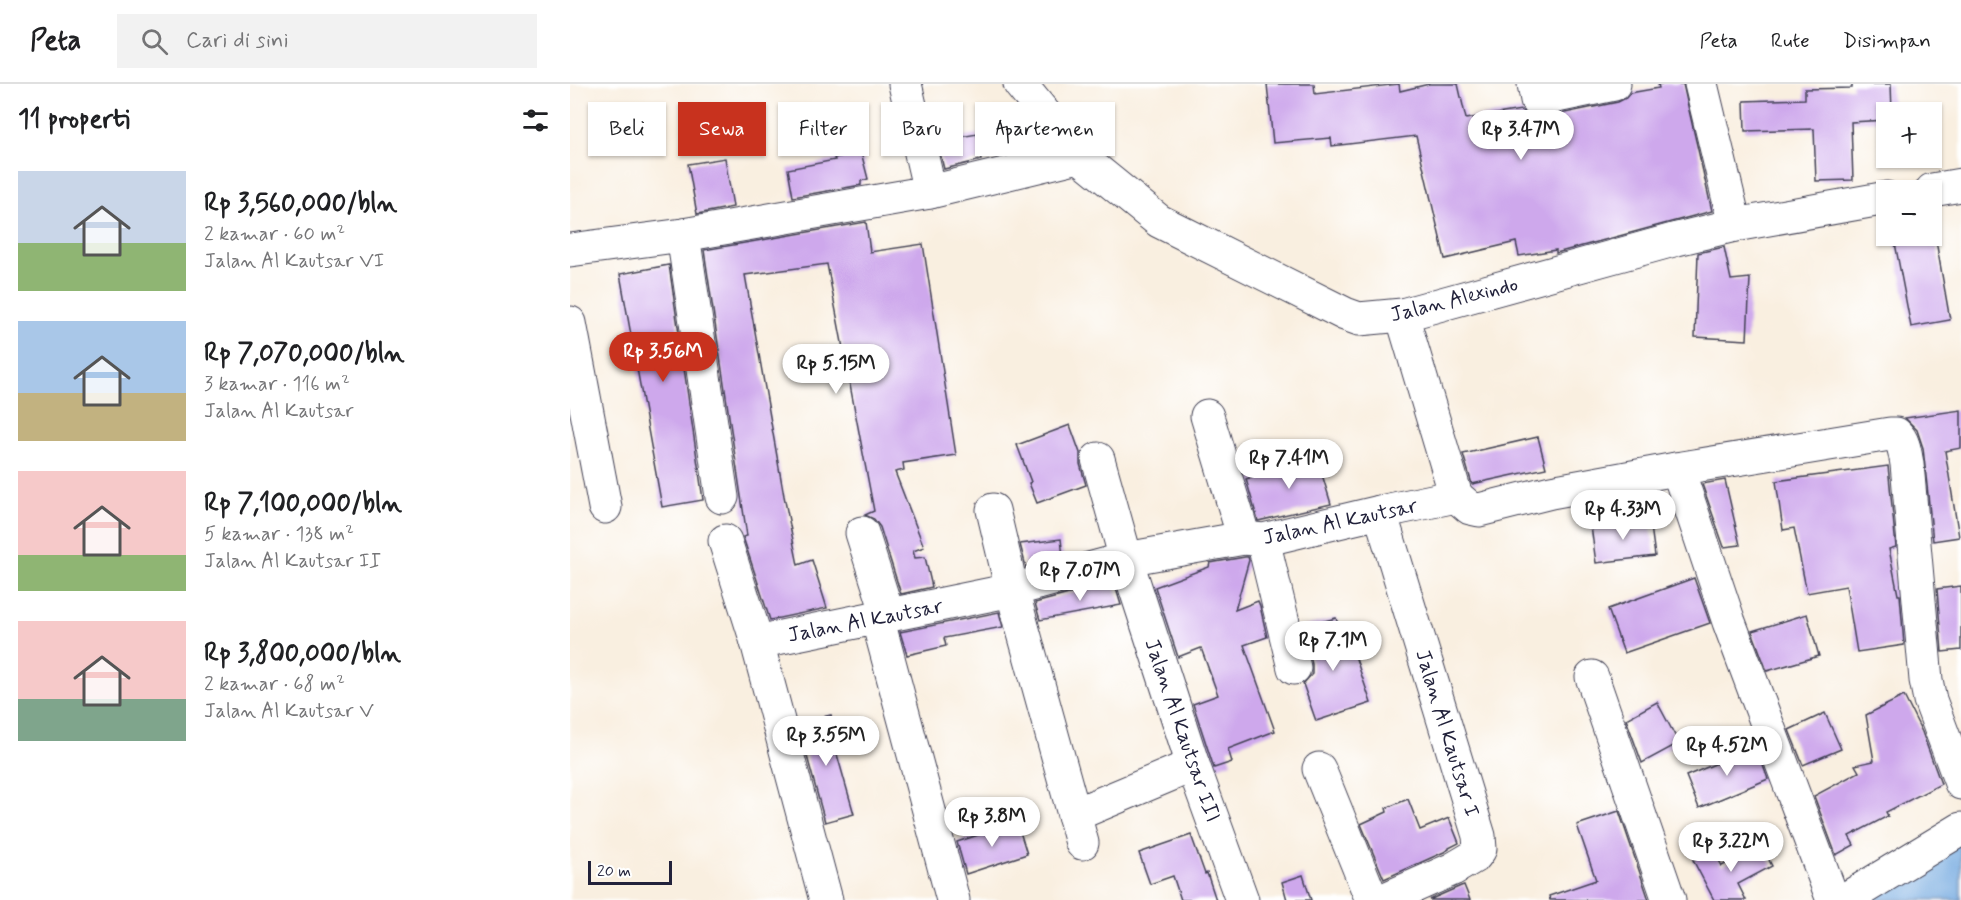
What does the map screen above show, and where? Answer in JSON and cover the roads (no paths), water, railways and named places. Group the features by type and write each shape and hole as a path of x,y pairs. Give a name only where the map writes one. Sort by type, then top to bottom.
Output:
{"street":[{"path":"905,84 930,192"},
{"name":"Jalan Alexindo","path":"1020,84 1034,102"},
{"path":"1534,84 1537,100 1614,84"},
{"path":"1701,84 1735,225"},
{"path":"570,250 683,235 930,192 1078,156"},
{"name":"Jalan Alexindo","path":"1078,156 1159,221 1359,319 1402,315 1677,238 1735,225 1876,200"},
{"path":"1942,188 1961,185"},
{"path":"683,235 722,497"},
{"path":"1402,315 1456,496 1470,508 1479,510 1551,492 1676,469 1890,434 1899,436 1907,464 1926,680 1930,700 1961,783"},
{"path":"570,322 605,507"},
{"path":"1207,416 1253,539 1294,668"},
{"name":"Jalan Al Kautsar III","path":"1098,459 1126,560 1193,765 1242,900"},
{"path":"1676,469 1729,622 1833,900"},
{"name":"Jalan Al Kautsar","path":"757,642 1012,590 1126,560 1253,539 1456,496"},
{"path":"993,510 1012,590 1078,829 1193,765"},
{"name":"Jalan Al Kautsar I","path":"1380,512 1479,836 1480,849 1475,856 1453,869 1383,900"},
{"path":"862,533 953,900"},
{"path":"725,540 757,642 826,900"},
{"path":"1592,677 1669,900"},
{"path":"1319,769 1372,900"},
{"path":"1844,900 1961,829"}],"water":[{"path":"1961,829 1961,900 1844,900"}]}
